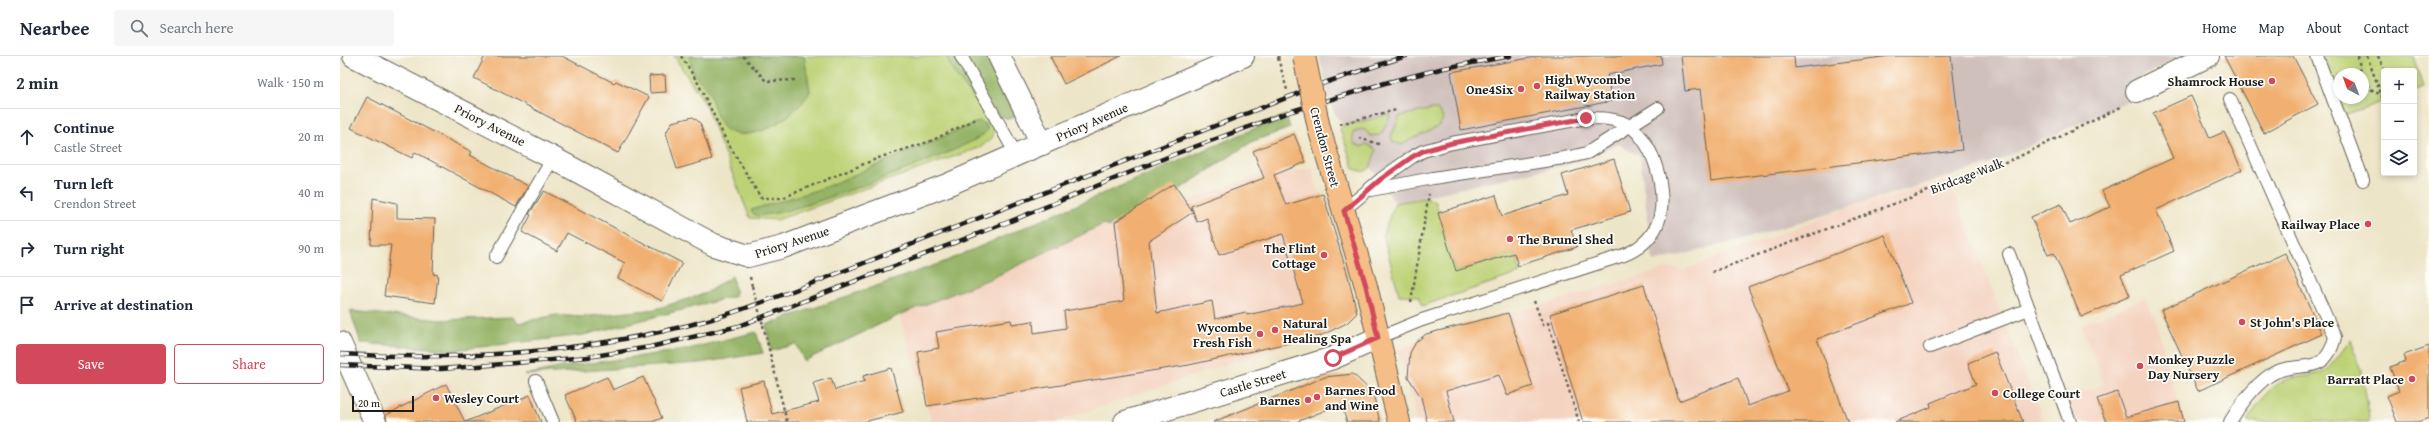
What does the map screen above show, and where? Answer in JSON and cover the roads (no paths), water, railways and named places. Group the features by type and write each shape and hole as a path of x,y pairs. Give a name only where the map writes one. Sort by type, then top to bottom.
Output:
{"main road":[{"name":"Crendon Street","path":"1304,56 1329,126 1344,211 1366,286 1399,422"}],"street":[{"name":"Priory Avenue","path":"354,56 553,158 714,245 748,256 784,247 947,185 1017,156 1243,56"},
{"path":"999,56 1042,144"},
{"path":"2137,91 2208,56"},
{"name":"Castle Street","path":"1125,422 1333,358 1378,338"},
{"path":"340,343 375,422"}],"lane":[{"path":"962,56 1017,156"},
{"path":"2317,56 2363,180"},
{"path":"2230,99 2336,337 2328,356 2320,362 2311,367 2286,369 2270,375 2245,400 2230,422"},
{"path":"1369,191 1441,176 1570,157 1587,153 1658,108"},
{"path":"1344,211 1412,157 1452,143 1586,118 1605,118 1624,123 1640,134 1651,149 1657,167 1662,209 1658,224 1650,238 1639,248 1624,255 1422,320 1378,338"},
{"path":"496,257 553,158"},
{"path":"2009,254 2070,422"},
{"path":"1930,347 2029,309"},
{"path":"536,381 553,422"}],"railway":[{"path":"340,354 434,356 528,352 620,340 666,331 712,319 795,290 1327,82 1406,56"},
{"path":"340,365 441,369 588,357 650,347 739,326 1011,221 1175,154 1292,111 1385,83 1444,68 1510,56"}],"place":[{"name":"Shamrock House","path":"2272,81"},
{"name":"High Wycombe Railway Station","path":"1537,86"},
{"name":"One4Six","path":"1521,89"},
{"name":"Railway Place","path":"2368,224"},
{"name":"The Brunel Shed","path":"1510,239"},
{"name":"The Flint Cottage","path":"1324,255"},
{"name":"St John's Place","path":"2242,322"},
{"name":"Natural Healing Spa","path":"1275,330"},
{"name":"Wycombe Fresh Fish","path":"1260,334"},
{"name":"Monkey Puzzle Day Nursery","path":"2140,366"},
{"name":"Barratt Place","path":"2412,379"},
{"name":"College Court","path":"1995,393"},
{"name":"Barnes Food and Wine","path":"1317,397"},
{"name":"Wesley Court","path":"436,398"},
{"name":"Barnes","path":"1308,400"}]}
